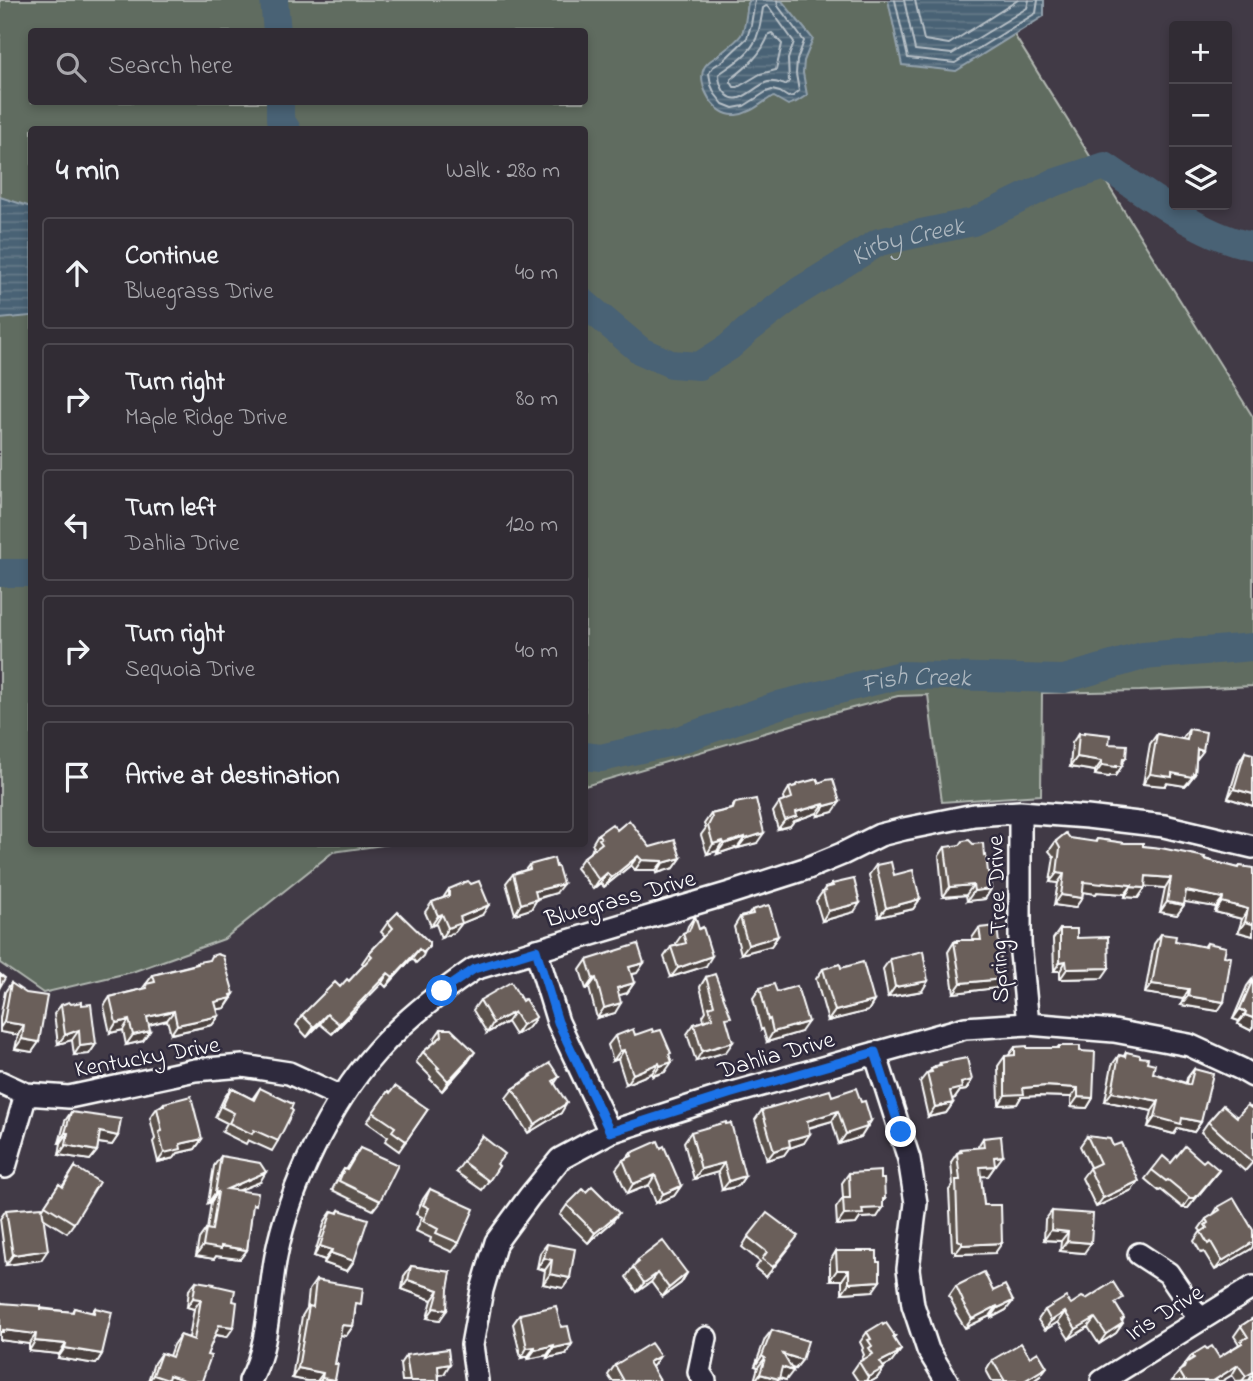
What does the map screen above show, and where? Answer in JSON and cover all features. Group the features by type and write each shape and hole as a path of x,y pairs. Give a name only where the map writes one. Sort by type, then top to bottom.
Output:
{"street":[{"name":"Bluegrass Drive","path":"250,1381 264,1338 275,1258 284,1220 311,1153 341,1097 376,1052 402,1026 442,991 474,969 808,868 880,835 974,815 1020,812 1087,817 1164,826 1253,847"},
{"name":"Spring Tree Drive","path":"1020,812 1020,943 1028,1024"},
{"path":"536,950 558,1022 610,1132"},
{"name":"Dahlia Drive","path":"477,1381 472,1345 482,1290 496,1242 560,1159 610,1132 729,1094 965,1028 1028,1024 1114,1031 1189,1045 1253,1076"},
{"path":"875,1052 909,1159 916,1203 908,1269 913,1305 928,1350 947,1381"},
{"name":"Kentucky Drive","path":"0,1082 26,1094 69,1097 195,1070 243,1066 289,1073 341,1097"},
{"path":"5,1167 26,1094"},
{"path":"1139,1254 1168,1273 1200,1320"},
{"name":"Iris Drive","path":"1116,1377 1253,1287"},
{"path":"705,1381 699,1372 706,1338"}],"green space":[{"path":"0,0 1012,0 998,9 1253,417 1253,686 1042,693 1041,795 942,802 928,695 898,696 822,716 588,785 588,126 28,126 28,847 369,847 333,852 224,939 132,972 43,993 0,963"}],"water":[{"path":"750,0 782,1 813,39 804,61 807,95 788,105 774,97 745,113 728,114 709,99 702,75 707,63 741,35"},
{"path":"888,0 1044,0 1044,16 956,71 902,65"},
{"path":"0,197 28,206 28,316 0,319"}],"building":[{"path":"1189,729 1206,732 1203,751 1197,749 1195,774 1193,773 1192,777 1172,773 1172,777 1150,774 1157,734 1187,740"},
{"path":"1079,733 1110,735 1109,744 1127,745 1122,766 1102,765 1102,761 1077,757"},
{"path":"1245,752 1253,754 1253,794 1234,789"},
{"path":"817,779 819,783 833,779 840,802 796,812 797,816 785,820 779,803 792,798 789,788"},
{"path":"756,799 764,833 724,844 723,841 713,844 708,826 711,814 733,809 735,803"},
{"path":"629,820 650,847 675,840 681,858 663,863 642,860 638,856 611,878 607,873 599,880 583,858 602,843 598,834 612,824 617,830"},
{"path":"1066,833 1070,838 1096,842 1097,839 1143,843 1143,846 1205,857 1204,859 1239,868 1253,868 1253,924 1245,922 1248,909 1222,902 1223,898 1186,891 1184,905 1167,902 1171,878 1146,876 1145,888 1084,882 1082,898 1061,895 1064,874 1057,873 1060,848 1056,841"},
{"path":"969,840 973,844 983,843 991,889 974,891 973,885 950,887 945,847 960,845"},
{"path":"554,858 563,884 535,891 537,899 521,904 513,874 530,869 529,865"},
{"path":"891,862 894,875 913,870 920,899 886,908 876,865"},
{"path":"854,879 860,903 828,911 823,892 826,891 825,888"},
{"path":"468,881 471,884 479,881 489,905 460,917 462,923 448,928 442,914 438,916 432,902 449,896 449,889"},
{"path":"769,905 778,936 748,945 740,917 753,914 752,910"},
{"path":"398,912 429,942 429,947 423,953 419,949 393,977 388,973 339,1024 327,1014 314,1027 302,1015 335,982 340,987 347,979 349,981 372,956 369,953 393,928 388,922"},
{"path":"695,916 699,929 703,927 712,956 678,968 671,947 686,943 683,933 689,931"},
{"path":"997,926 1003,979 961,983 954,942 981,940 979,928"},
{"path":"1060,929 1077,929 1077,938 1108,937 1109,968 1067,969 1066,961 1060,962"},
{"path":"1161,934 1176,936 1175,941 1206,947 1207,943 1226,947 1224,956 1231,957 1224,1002 1188,996 1189,989 1152,984"},
{"path":"638,944 644,963 629,967 634,983 617,988 621,1003 604,1008 596,978 593,979 587,960"},
{"path":"923,951 928,981 895,987 890,959"},
{"path":"217,954 223,956 234,994 231,995 232,998 215,1002 219,1016 177,1025 174,1011 147,1017 150,1031 133,1035 129,1020 116,1023 110,997 147,988 146,984 155,982 153,975 198,964"},
{"path":"863,962 874,1001 835,1011 823,969 840,964 841,968"},
{"path":"0,974 5,978 0,987"},
{"path":"715,974 731,1017 726,1018 733,1042 702,1051 694,1024 713,1018 709,1007 714,1005 706,977"},
{"path":"1253,979 1253,1018 1240,1009"},
{"path":"511,982 536,1017 522,1025 514,1012 493,1023 480,1000"},
{"path":"11,983 26,993 47,996 39,1042 22,1039 24,1025 4,1022"},
{"path":"774,984 777,992 797,986 808,1022 773,1032 760,988"},
{"path":"69,1002 91,1004 96,1044 80,1046 79,1030 65,1035 61,1005"},
{"path":"441,1029 451,1029 475,1052 448,1081 423,1052 442,1036"},
{"path":"633,1029 635,1035 652,1029 653,1032 661,1030 672,1062 660,1066 659,1063 633,1074 624,1050 620,1051 615,1036"},
{"path":"1080,1046 1080,1051 1095,1052 1093,1098 1078,1097 1078,1088 1045,1086 1023,1088 1024,1094 1005,1095 1005,1056 1015,1055 1015,1047"},
{"path":"1126,1052 1148,1058 1147,1062 1155,1064 1153,1073 1190,1085 1194,1069 1213,1074 1201,1122 1182,1118 1181,1124 1155,1117 1159,1101 1112,1092 1119,1055 1125,1057"},
{"path":"967,1058 972,1080 961,1083 962,1088 950,1091 953,1103 935,1107 927,1073 932,1072 931,1069 941,1065 940,1063"},
{"path":"550,1063 559,1077 553,1081 567,1103 535,1124 513,1089"},
{"path":"395,1086 428,1109 406,1141 392,1131 395,1127 373,1112 388,1091 390,1093"},
{"path":"231,1088 254,1100 260,1088 293,1104 293,1111 278,1141 254,1130 252,1134 229,1123 234,1113 222,1107"},
{"path":"856,1088 861,1102 865,1101 871,1121 866,1123 867,1127 846,1134 838,1111 807,1121 810,1134 789,1140 790,1146 774,1151 762,1110 830,1090 832,1096"},
{"path":"191,1096 202,1139 180,1144 181,1149 164,1153 157,1108 164,1103"},
{"path":"1223,1105 1237,1117 1247,1105 1251,1108 1253,1106 1252,1162 1208,1122"},
{"path":"71,1112 121,1119 118,1136 100,1132 97,1151 66,1145 68,1133 65,1133"},
{"path":"731,1123 745,1176 729,1181 724,1163 701,1169 691,1132"},
{"path":"482,1136 505,1154 489,1181 463,1162"},
{"path":"1001,1136 1003,1156 994,1157 995,1166 980,1167 984,1205 1001,1205 1002,1243 962,1245 958,1240 956,1180 960,1180 957,1153 962,1152 961,1149 984,1147 983,1138"},
{"path":"1087,1136 1110,1139 1113,1146 1121,1143 1139,1181 1103,1198 1089,1168 1100,1163"},
{"path":"658,1141 661,1148 664,1146 681,1186 663,1194 655,1175 633,1184 623,1160 632,1156 631,1153"},
{"path":"1185,1146 1203,1162 1206,1159 1219,1170 1195,1198 1190,1198 1152,1170 1163,1156 1171,1163"},
{"path":"360,1148 398,1165 380,1201 339,1181 344,1169 347,1170"},
{"path":"221,1156 260,1163 266,1172 227,1189 258,1193 256,1205 253,1204 247,1250 203,1246 206,1229 212,1230"},
{"path":"75,1167 99,1182 74,1223 45,1205 59,1184 63,1187"},
{"path":"881,1171 881,1179 884,1179 883,1208 862,1209 863,1214 844,1215 843,1198 850,1198 849,1173"},
{"path":"592,1186 619,1213 595,1233 567,1205 583,1189 586,1192"},
{"path":"430,1189 474,1209 459,1243 436,1233 438,1229 423,1221 429,1208 423,1205"},
{"path":"1234,1198 1253,1230 1253,1242 1222,1261 1211,1242 1208,1244 1201,1232 1207,1228 1206,1219 1220,1210 1218,1207"},
{"path":"42,1207 48,1250 13,1255 6,1210"},
{"path":"339,1210 368,1219 354,1261 320,1246 332,1211 338,1213"},
{"path":"1052,1211 1093,1214 1091,1243 1067,1241 1068,1232 1051,1230"},
{"path":"767,1213 798,1236 773,1267 762,1259 767,1252 748,1237"},
{"path":"663,1241 687,1273 669,1288 658,1273 644,1283 633,1267"},
{"path":"547,1244 575,1249 570,1278 550,1274 552,1260 544,1258"},
{"path":"836,1251 877,1251 880,1281 849,1283 849,1270 837,1270"},
{"path":"411,1266 451,1272 447,1310 434,1308 439,1290 408,1280"},
{"path":"984,1272 993,1291 1005,1285 1013,1301 972,1319 956,1286"},
{"path":"316,1280 363,1288 361,1304 356,1303 353,1326 342,1325 335,1380 322,1378 323,1373 298,1368 309,1306 313,1307"},
{"path":"196,1281 235,1290 233,1301 237,1302 234,1327 219,1325 207,1355 211,1356 202,1381 187,1381 169,1375 168,1380 153,1375 161,1353 172,1357 180,1335 194,1340 201,1299 193,1298"},
{"path":"1113,1282 1123,1298 1115,1303 1124,1318 1121,1320 1123,1323 1106,1334 1095,1318 1076,1329 1065,1312 1051,1321 1045,1310 1066,1297 1071,1304 1082,1297 1086,1299"},
{"path":"0,1303 73,1312 74,1308 94,1313 95,1308 112,1312 102,1354 65,1348 66,1344 35,1341 36,1334 3,1330 0,1332"},
{"path":"556,1306 561,1327 568,1326 572,1344 535,1350 535,1347 527,1348 520,1314"},
{"path":"1253,1318 1253,1372 1246,1376 1238,1365 1213,1381 1185,1381 1179,1371 1194,1358 1192,1355 1212,1346 1219,1357 1248,1337 1241,1326"},
{"path":"886,1323 901,1350 880,1362 884,1368 868,1377 859,1362 873,1354 869,1348 872,1346 867,1332"},
{"path":"772,1330 808,1341 802,1360 783,1354 793,1371 782,1367 779,1379 760,1374 765,1358 762,1356"},
{"path":"651,1343 660,1356 649,1362 660,1381 624,1381 615,1365"},
{"path":"1021,1343 1030,1357 1038,1352 1047,1367 1024,1381 1005,1381 992,1360"},
{"path":"448,1349 450,1364 438,1366 439,1381 410,1381 406,1355"}],"waterway":[{"name":"Kirby Creek","path":"274,0 277,28"},
{"name":"Kirby Creek","path":"280,105 280,119 284,126"},
{"name":"Kirby Creek","path":"588,306 641,351 671,364 699,366 729,347 799,291 879,242 973,222 1053,183 1105,166 1195,224 1214,234 1253,246"},
{"name":"Fish Creek","path":"0,573 28,573"},
{"name":"Fish Creek","path":"588,756 601,758 676,741 782,704 900,675 1064,679 1143,656 1253,647"}],"route":[{"path":"442,991 474,969 536,950 558,1022 610,1132 875,1052 901,1132"}]}
